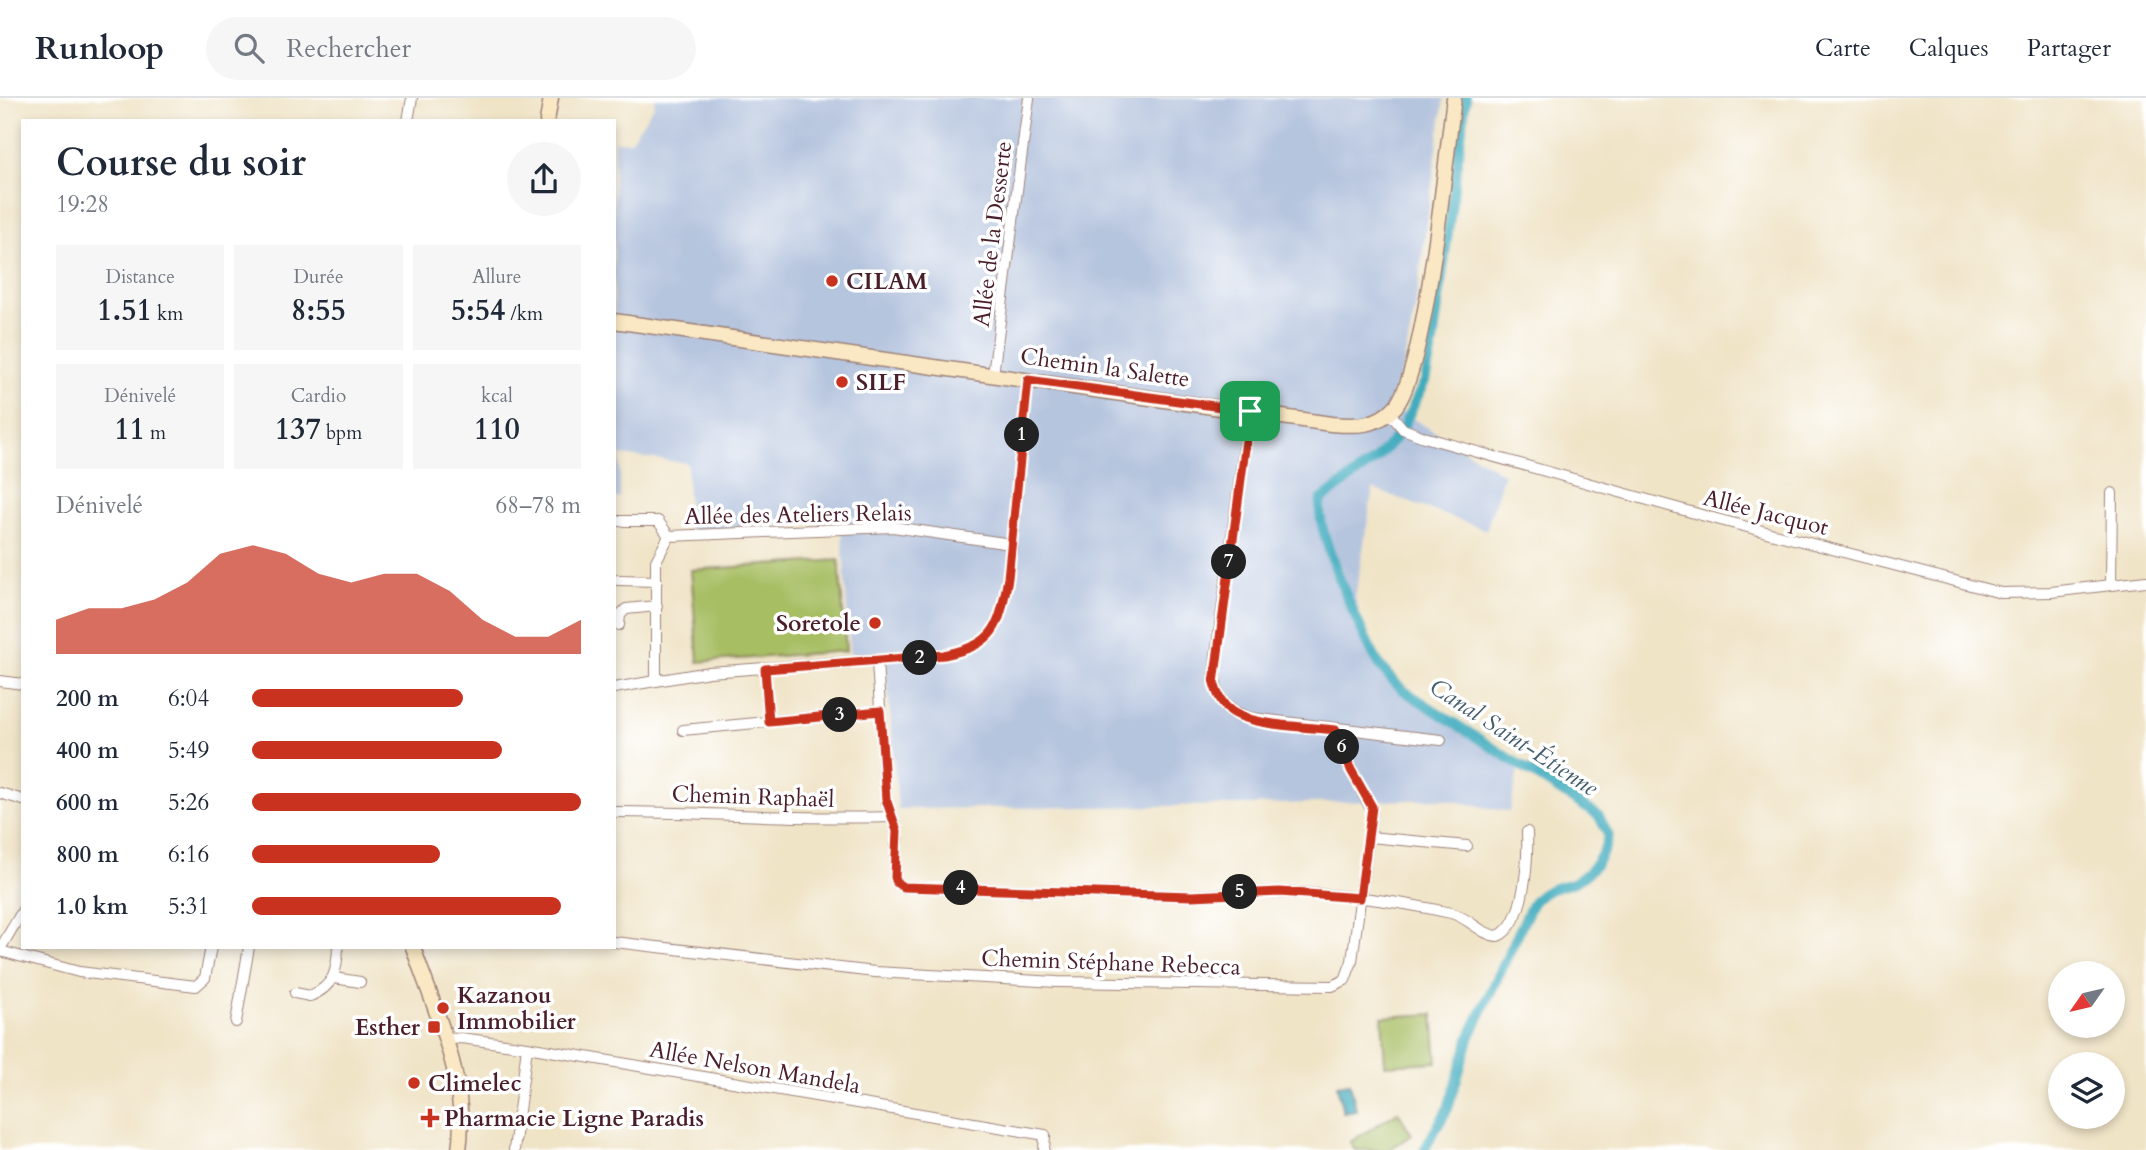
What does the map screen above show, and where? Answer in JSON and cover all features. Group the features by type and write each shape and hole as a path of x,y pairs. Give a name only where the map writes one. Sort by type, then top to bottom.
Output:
{"street":[{"path":"408,119 412,98"},
{"path":"547,119 551,98"},
{"name":"Allée de la Desserte","path":"993,375 1030,98"},
{"path":"1390,412 1402,396 1417,352 1454,98"},
{"name":"Chemin la Salette","path":"616,321 1352,426 1371,424 1390,412"},
{"path":"616,688 709,672 877,662 971,649 990,636 1003,605 1028,380"},
{"path":"1250,411 1214,683 1221,701 1234,713 1251,719 1441,740"},
{"name":"Allée Jacquot","path":"1390,412 1403,429 1424,437 1705,516 2001,593 2051,592 2146,581"},
{"path":"2111,584 2112,494"},
{"path":"616,521 658,522 669,536 656,561 656,681"},
{"name":"Allée des Ateliers Relais","path":"669,536 893,527 1011,544"},
{"path":"618,580 657,581"},
{"path":"618,625 620,615 626,609 657,607"},
{"path":"877,662 886,799 897,831 895,877 897,883 903,887 1192,896 1280,892 1360,898 1453,913 1487,933 1503,934 1525,886 1528,865 1527,832"},
{"path":"765,669 769,722"},
{"path":"0,681 21,684"},
{"path":"683,730 880,711"},
{"name":"Chemin Stéphane Rebecca","path":"616,942 875,972 1057,982 1326,988 1343,981 1350,971 1372,807 1351,770 1336,730"},
{"path":"0,793 21,799"},
{"name":"Chemin Raphaël","path":"616,812 683,812 817,820 891,817"},
{"path":"1369,837 1467,846"},
{"path":"21,913 0,950 79,972 196,986 205,978 211,949"},
{"path":"236,1022 249,949"},
{"path":"295,993 305,996 315,994 334,978 338,949"},
{"path":"414,949 461,1097 459,1150"},
{"path":"334,978 360,982"},
{"name":"Allée Nelson Mandela","path":"444,1040 461,1038 527,1047 1045,1135 1044,1150"},
{"path":"514,1150 527,1047"}],"shaded area":[{"path":"655,98 1444,98 1415,308 1402,372 1389,401 1402,412 1504,474 1486,530 1373,489 1355,598 1376,668 1384,679 1404,696 1519,765 1510,812 1443,799 1251,805 898,809 885,652 850,654 841,520 689,531 687,463 620,455 620,498 616,498 616,141 630,141 654,106"}],"green space":[{"path":"839,560 846,651 698,662 691,570"},
{"path":"1433,1014 1437,1062 1385,1065 1382,1017"},
{"path":"1398,1112 1412,1135 1388,1150 1355,1150 1350,1142"}],"water":[{"path":"1350,1083 1356,1110 1343,1112 1337,1085"}],"waterway":[{"name":"Canal Saint-Étienne","path":"1404,425 1425,381 1433,343 1466,98"},
{"name":"Canal Saint-Étienne","path":"1397,436 1375,460 1321,500 1320,513 1331,555 1371,648 1383,670 1403,690 1599,816 1608,835 1604,850 1590,871 1576,881 1544,892 1532,904 1470,1036 1448,1108 1424,1150"}],"place":[{"name":"CILAM","path":"832,281"},
{"name":"SILF","path":"842,382"},
{"name":"Soretole","path":"875,623"},
{"name":"Kazanou Immobilier","path":"443,1008"},
{"name":"Esther","path":"434,1027"},
{"name":"Climelec","path":"414,1083"},
{"name":"Pharmacie Ligne Paradis","path":"430,1118"}],"route":[{"path":"1028,380 1250,411 1214,683 1221,701 1234,713 1251,719 1336,730 1351,770 1372,807 1360,898 1280,892 1146,895 903,887 897,883 897,831 886,799 880,711 769,722 765,669 944,655 971,649 990,636 1003,605 1008,578 1028,380"}]}
